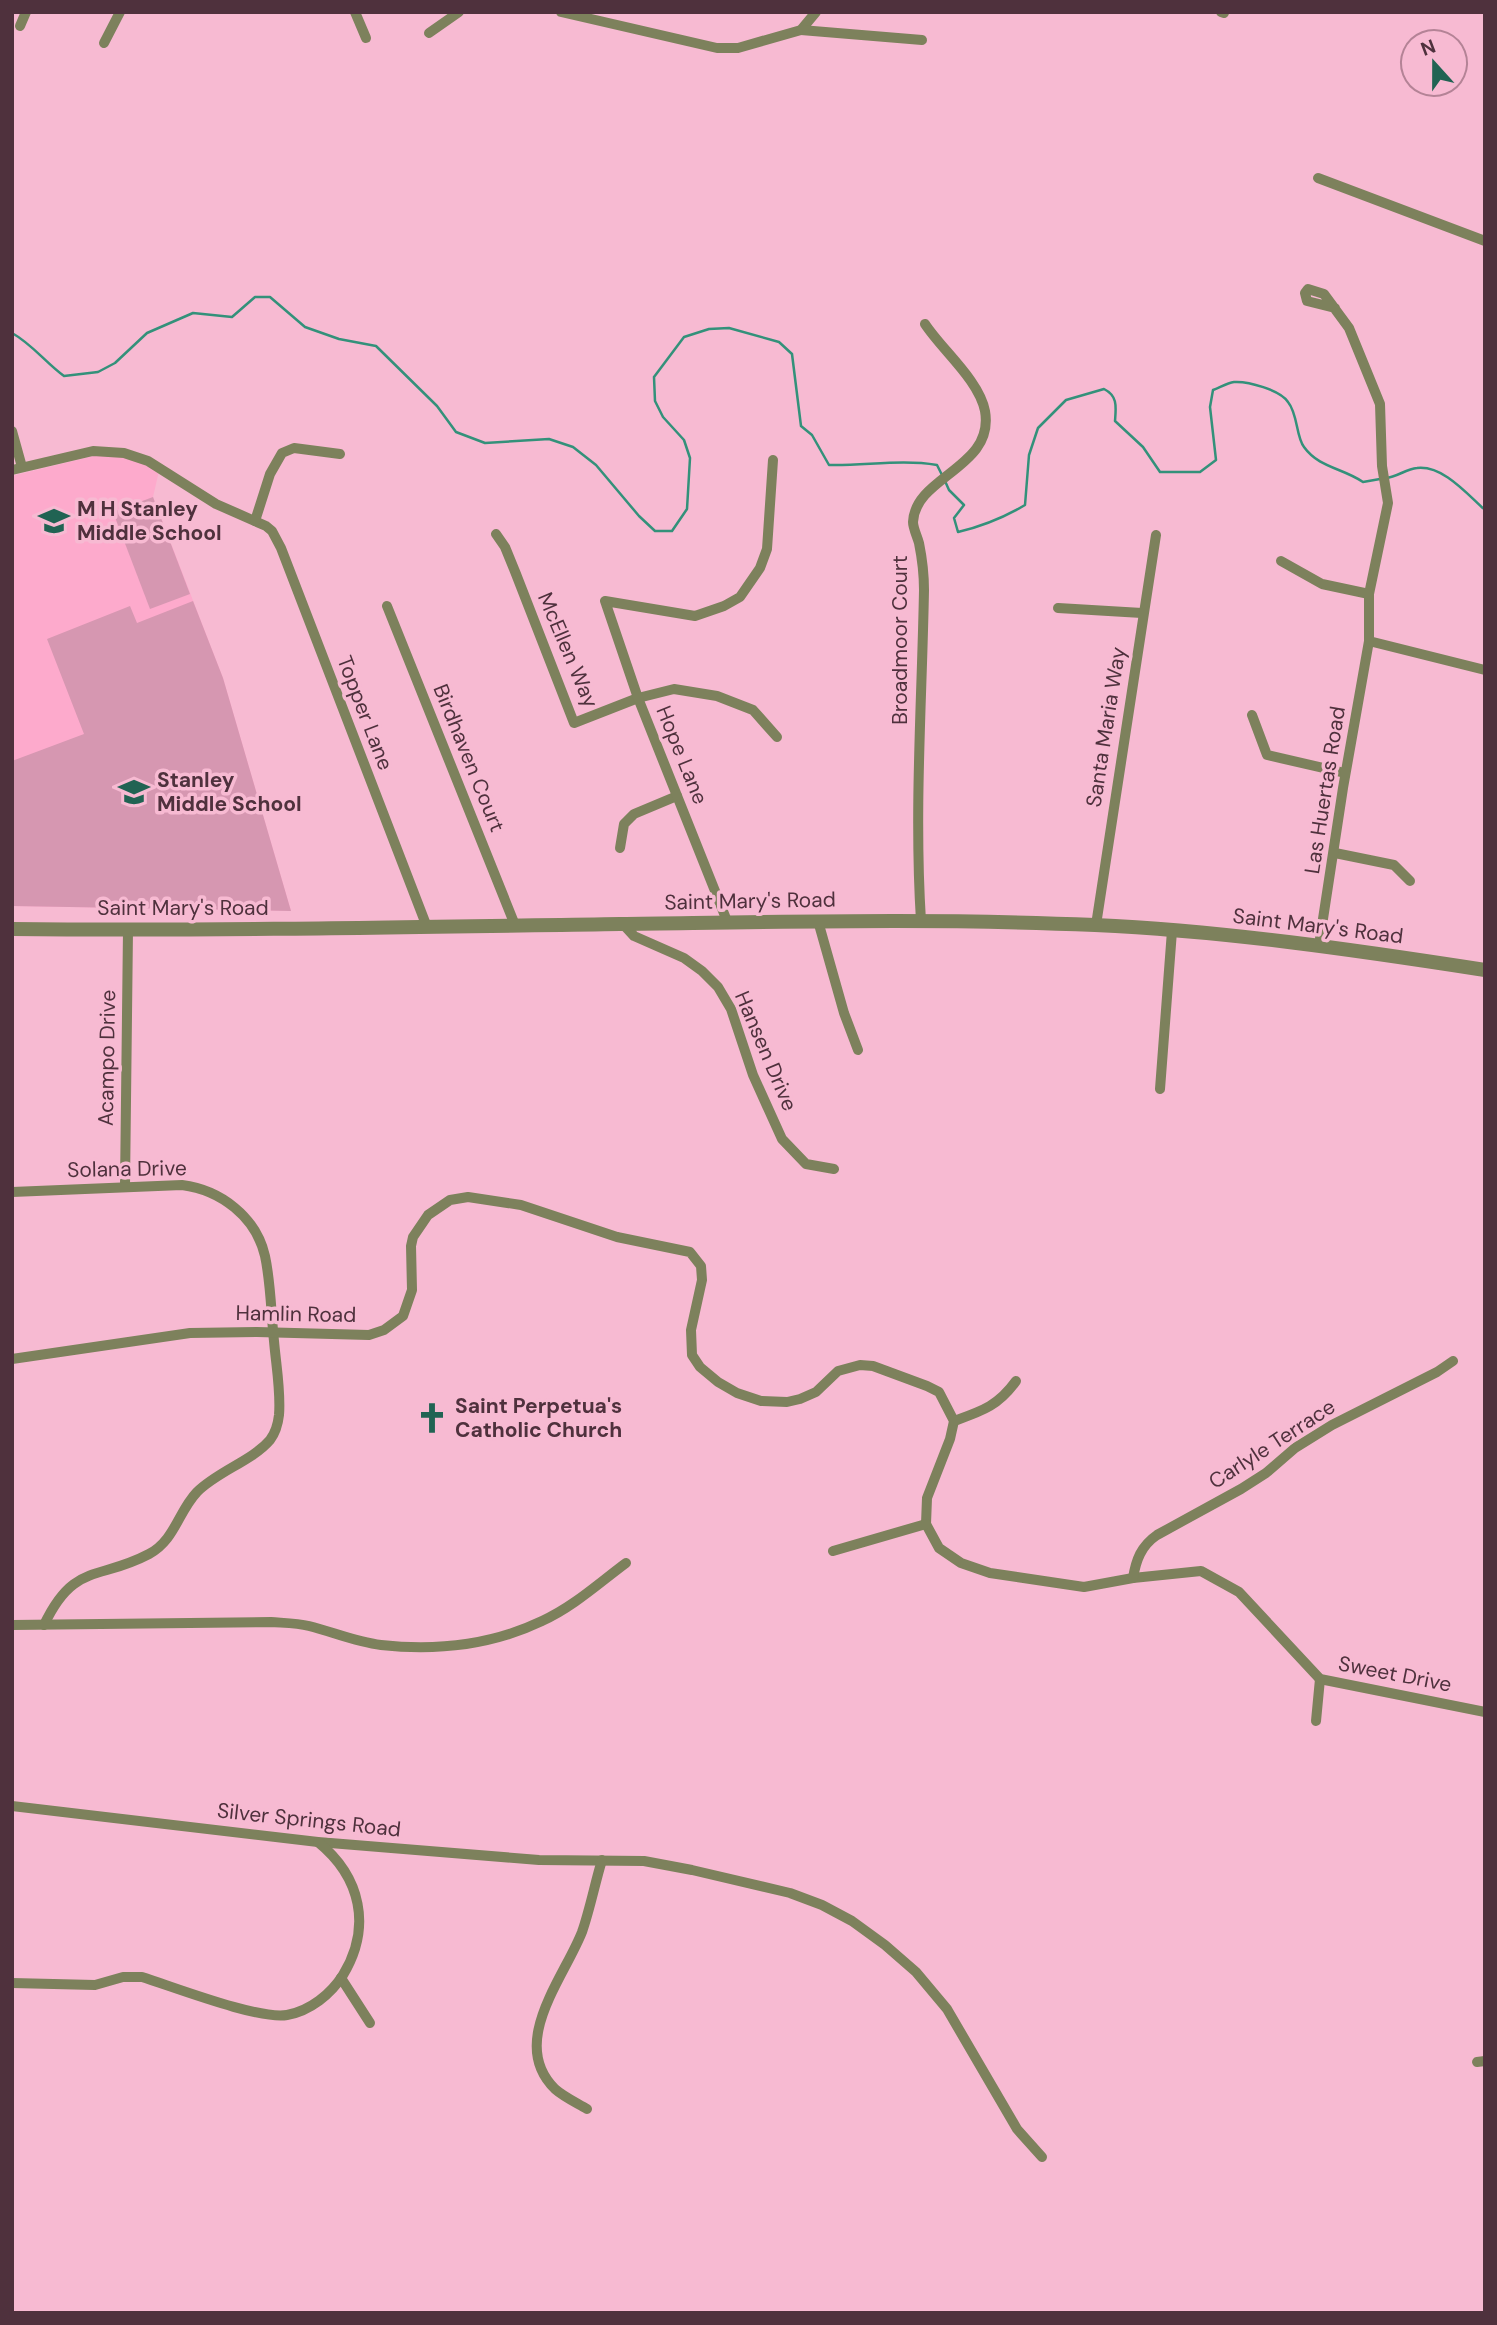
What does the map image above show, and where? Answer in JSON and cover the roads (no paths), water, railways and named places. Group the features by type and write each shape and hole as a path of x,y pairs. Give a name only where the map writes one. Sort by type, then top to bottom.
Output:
{"street":[{"path":"20,26 26,12"},
{"path":"104,43 120,12"},
{"path":"355,12 366,38"},
{"path":"429,33 459,12"},
{"path":"561,12 717,48 738,48 801,30 922,40"},
{"path":"801,30 816,12"},
{"path":"1318,178 1485,241"},
{"name":"Las Huertas Road","path":"1319,945 1345,773 1369,641 1369,594 1388,503 1382,466 1380,404 1349,328 1335,308"},
{"name":"Broadmoor Court","path":"920,921 919,723 924,586 919,543 913,522 918,507 933,486 973,454 985,425 985,410 968,377 937,343 925,324"},
{"path":"12,431 17,468"},
{"path":"255,522 270,474 282,453 294,448 340,454"},
{"name":"Topper Lane","path":"17,468 93,451 124,453 148,461 216,504 272,531 281,548 427,927"},
{"name":"Hope Lane","path":"727,921 638,698 605,601 695,616 740,597 761,568 767,550 773,460"},
{"name":"McEllen Way","path":"496,534 505,547 574,723 638,698"},
{"name":"Santa Maria Way","path":"1096,925 1156,534"},
{"path":"1281,561 1321,584 1369,594"},
{"name":"Birdhaven Court","path":"387,606 514,925"},
{"path":"1058,608 1142,613"},
{"path":"1369,641 1485,670"},
{"path":"638,698 674,689 717,696 753,710 777,737"},
{"path":"1252,715 1267,755 1345,773"},
{"path":"620,848 624,824 634,814 677,796"},
{"path":"1335,853 1394,865 1410,881"},
{"name":"Saint Mary's Road","path":"12,929 427,927 727,921 1096,925 1319,945 1485,970"},
{"path":"818,922 844,1013 858,1050"},
{"name":"Hansen Drive","path":"623,924 634,936 684,958 718,987 730,1009 753,1075 782,1139 807,1164 834,1170"},
{"name":"Acampo Drive","path":"125,1186 128,930"},
{"path":"1160,1088 1172,931"},
{"name":"Solana Drive","path":"12,1192 125,1186 197,1187 224,1198 239,1210 254,1228 264,1249 269,1273 279,1417 276,1431 269,1442 214,1478 195,1494 170,1537 152,1552 86,1575 69,1586 53,1606 44,1625"},
{"name":"Hamlin Road","path":"12,1359 190,1333 369,1335 384,1330 402,1316 412,1290 411,1246 413,1237 425,1218 450,1200 468,1197 521,1205 617,1237 690,1252 701,1266 702,1280 691,1330 692,1355 700,1367 737,1393 761,1401 787,1402 816,1392 838,1371 860,1365 873,1366 927,1385 939,1392 954,1421"},
{"name":"Carlyle Terrace","path":"1133,1578 1136,1558 1149,1540 1241,1489 1266,1473 1295,1448 1332,1425 1437,1372 1453,1361"},
{"path":"833,1551 926,1524 927,1498 950,1439 954,1421 993,1406 1006,1395 1016,1381"},
{"name":"Sweet Drive","path":"926,1524 939,1548 961,1563 990,1573 1084,1587 1133,1578 1201,1571 1239,1592 1320,1679 1485,1712"},
{"path":"12,1625 271,1622 306,1626 381,1645 461,1645 498,1638 543,1620 566,1607 626,1563"},
{"path":"1317,1721 1320,1679"},
{"name":"Silver Springs Road","path":"12,1807 318,1842 539,1860 644,1861 790,1893 822,1905 852,1921 916,1972 947,2009 1017,2129 1042,2157"},
{"path":"12,1983 94,1985 123,1977 142,1977 263,2015 288,2015 330,1994 352,1959 359,1938 360,1916 355,1891 334,1855 318,1842"},
{"path":"587,2109 557,2090 547,2079 537,2054 537,2037 540,2019 582,1932 602,1860"},
{"path":"341,1978 370,2023"}],"waterway":[{"path":"12,333 64,376 98,372 115,363 147,333 193,313 232,317 255,297 270,297 305,327 339,339 376,346 437,406 456,432 485,443 549,439 573,447 596,465 655,531 672,531 687,509 690,458 684,440 663,417 655,401 654,377 684,337 709,329 729,328 779,342 792,354 801,426 812,435 829,465 924,463 937,465 942,475"},
{"path":"945,481 949,490 964,505 954,518 958,532 993,521 1025,505 1029,455 1038,428 1066,400 1104,389 1114,399 1115,421 1143,447 1160,472 1200,472 1216,460 1210,407 1213,390 1234,382 1263,387 1284,398 1294,413 1301,443 1324,464 1363,482 1380,479"},
{"path":"1386,478 1417,468 1427,468 1454,482 1485,510"}],"place":[{"name":"M H Stanley Middle School","path":"54,521"},
{"name":"Stanley Middle School","path":"134,792"},
{"name":"Saint Perpetua's Catholic Church","path":"432,1418"}]}
